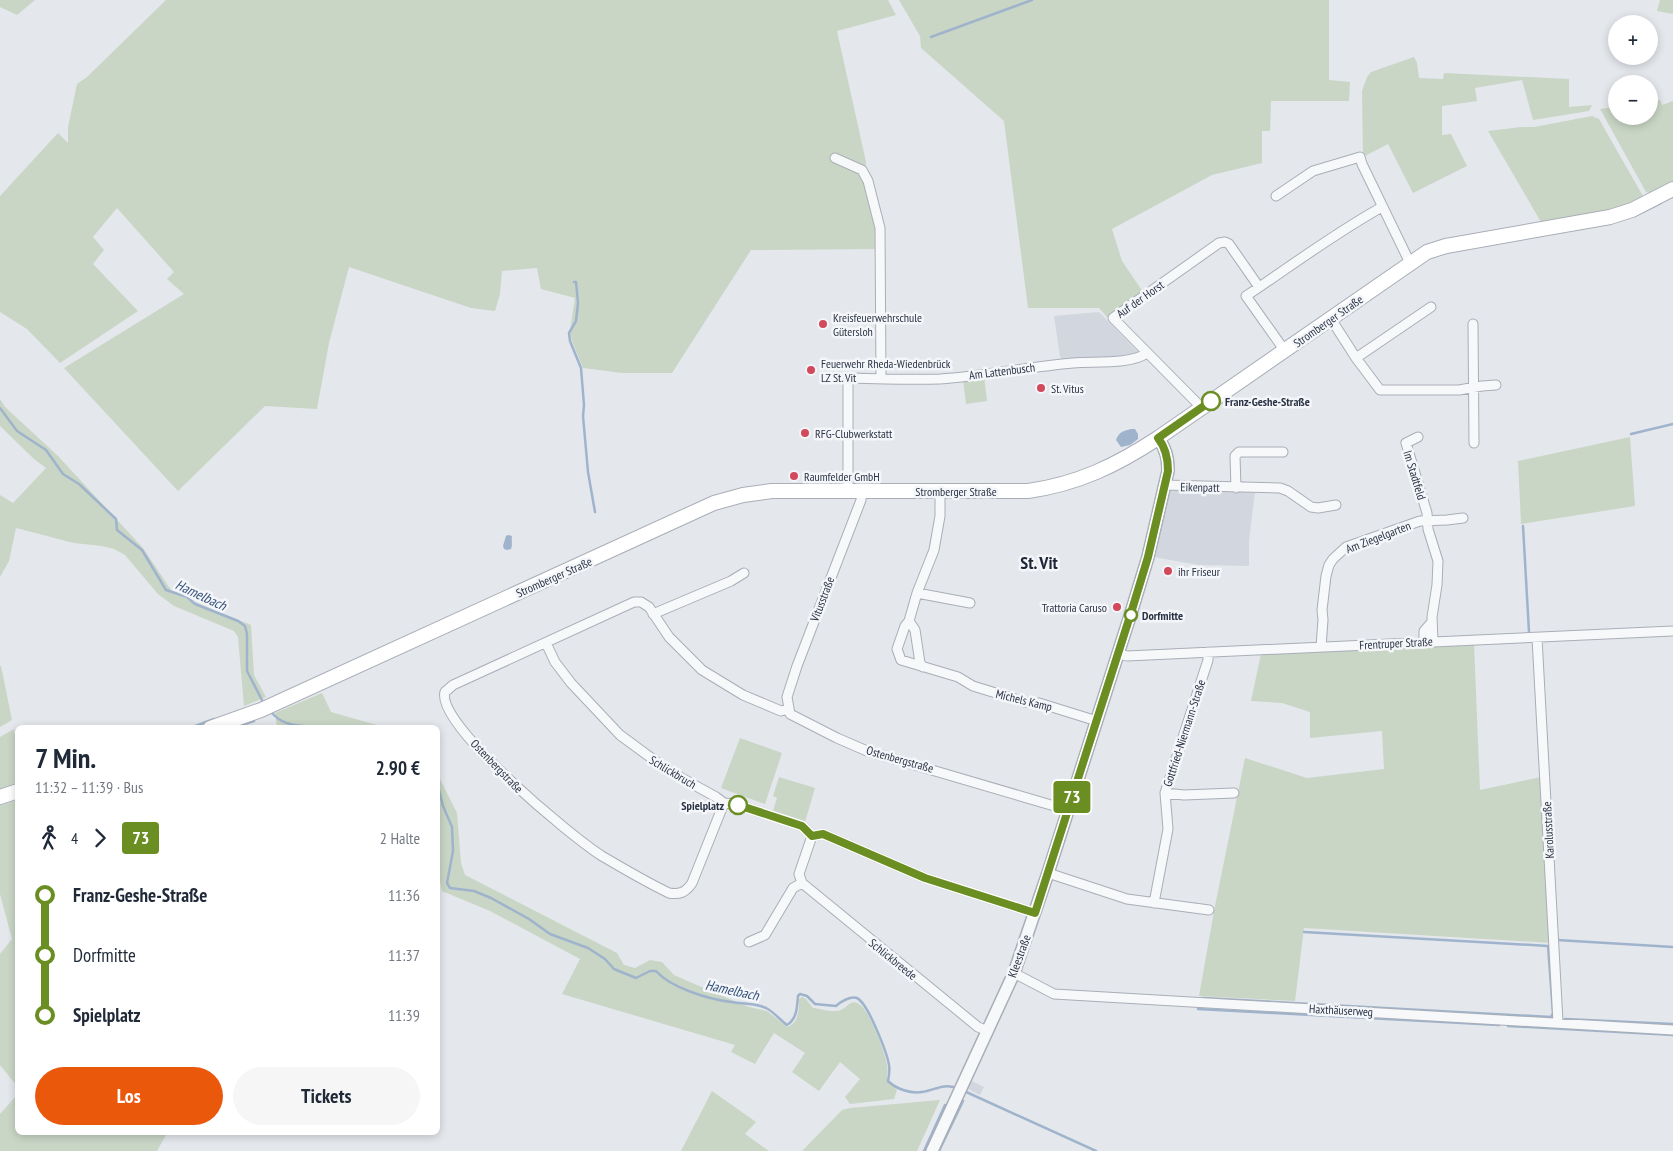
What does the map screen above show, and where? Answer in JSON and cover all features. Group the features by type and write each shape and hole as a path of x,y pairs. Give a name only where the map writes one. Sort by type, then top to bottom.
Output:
{"main road":[{"name":"Stromberger Straße","path":"218,725 276,704 714,503 743,494 772,491 855,490 1028,491 1059,486 1076,480 1117,463 1158,438 1427,252 1446,246 1610,217 1632,210 1673,189"},
{"path":"0,797 15,792"}],"street":[{"path":"1276,196 1313,171 1360,157 1382,208 1410,263"},
{"path":"835,158 862,170 868,181 880,228 881,379"},
{"path":"1284,351 1246,296 1310,252 1366,216 1382,208"},
{"name":"Auf der Horst","path":"1202,408 1112,318 1219,243 1225,242 1229,244 1259,288"},
{"path":"1356,358 1431,307"},
{"path":"1331,319 1356,358 1380,390 1459,390 1496,385"},
{"path":"1473,324 1474,443"},
{"name":"Am Lattenbusch","path":"855,490 848,378 940,379 1057,364 1141,358 1147,353"},
{"name":"Im Stadtfeld","path":"1418,437 1406,444 1427,512 1428,529 1438,561 1437,585 1429,641"},
{"name":"Kleestraße","path":"932,1151 1014,973 1097,721 1148,557 1168,471 1168,457 1158,438"},
{"name":"Eikenpatt","path":"1236,488 1235,456 1239,452 1283,452"},
{"name":"Eikenpatt","path":"1164,485 1280,488 1288,491 1311,507 1318,508 1336,505"},
{"name":"Vitusstraße","path":"788,710 787,697 797,666 861,500 855,490"},
{"name":"Michels Kamp","path":"940,491 940,516 934,550 917,593 909,621 904,626 896,649 901,660 958,678 973,686 1025,702 1039,703 1097,721"},
{"path":"1427,520 1463,518"},
{"name":"Am Ziegelgarten","path":"1321,647 1322,610 1326,576 1333,559 1346,547 1427,520"},
{"path":"653,614 731,581 744,573"},
{"path":"917,593 970,603"},
{"name":"Ostenbergstraße","path":"724,803 692,883 687,890 678,894 669,893 602,856 554,820 511,783 470,738 448,710 444,696 448,688 453,685 634,602 641,602 649,606 669,637 702,670 743,695 780,711 788,710 796,718 867,750 1068,810"},
{"path":"909,621 914,630 920,663 923,667"},
{"name":"Frentruper Straße","path":"1118,654 1128,656 1526,636 1537,638 1673,631"},
{"name":"Karolusstraße","path":"1537,638 1558,1022"},
{"name":"Schlickbruch","path":"546,643 555,662 571,683 620,735 669,771 724,803 735,804 802,826 812,836 823,834 925,878 1035,913"},
{"name":"Gottfried-Niermann-Straße","path":"1154,903 1168,829 1165,793 1208,660 1208,652"},
{"path":"1165,793 1184,795 1234,793"},
{"path":"749,942 765,935 793,888 802,883 799,874 812,836"},
{"path":"1048,873 1128,899 1209,910"},
{"name":"Schlickbreede","path":"802,883 978,1027 988,1031"},
{"name":"Haxthäuserweg","path":"1014,973 1054,994 1673,1030"}],"shaded area":[{"name":"St. Vitus","path":"1099,312 1139,353 1135,356 1097,360 1064,360 1060,357 1054,316"},
{"path":"1170,490 1255,492 1249,541 1249,566 1198,565 1154,557"},
{"path":"972,1081 984,1087 980,1095 968,1089"}],"green space":[{"path":"0,0 35,0 17,15 0,7"},
{"path":"166,0 888,0 896,15 837,31 866,162 865,182 877,229 878,249 751,250 672,373 622,373 583,368 570,331 575,298 541,289 537,268 502,271 500,294 495,311 471,308 349,267 329,343 317,409 265,406 178,491 64,368 184,294 167,279 174,272 117,208 93,237 104,250 93,264 138,311 60,363 27,329 0,312 0,196 58,133 68,143 68,127 77,84 87,77"},
{"path":"899,0 1329,0 1329,80 1350,82 1349,101 1271,101 1270,131 1262,131 1262,163 1212,175 1112,229 1122,261 1143,292 1107,317 1099,308 1028,308 1004,121 921,48 920,36"},
{"path":"1660,0 1673,0 1673,14 1657,11"},
{"path":"1414,57 1417,63 1419,78 1443,79 1444,73 1569,79 1569,107 1592,105 1589,111 1533,120 1522,80 1475,88 1477,101 1442,106 1442,135 1451,134 1467,166 1413,193 1388,144 1363,157 1362,91 1371,72"},
{"path":"1658,100 1660,100 1662,105 1673,101 1673,181 1650,193 1646,192 1609,125 1658,125"},
{"path":"1608,108 1608,123 1600,109"},
{"path":"1592,116 1599,119 1644,198 1606,211 1541,222 1488,131 1534,127"},
{"path":"984,376 987,401 966,404 963,379"},
{"path":"0,399 5,407 58,456 143,548 173,593 251,625 254,675 266,697 244,706 238,637 234,631 174,606 158,594 125,555 114,549 74,543 16,528 9,561 0,577 0,495 13,503 46,468 0,426"},
{"path":"1630,437 1635,506 1521,524 1518,461"},
{"path":"1474,644 1480,790 1541,777 1552,943 1304,928 1295,1001 1199,996 1245,758 1307,778 1384,769 1382,731 1310,738 1310,712 1282,703 1251,701 1261,654"},
{"path":"0,666 12,720 0,727"},
{"path":"322,693 331,712 377,725 277,725 275,713"},
{"path":"14,729 15,784 0,789 0,737"},
{"path":"740,738 782,753 765,804 721,788"},
{"path":"779,777 815,788 805,822 773,811 777,798 773,796"},
{"path":"440,779 457,813 461,863 465,875 617,953 624,965 635,968 650,960 662,962 674,975 749,1007 767,1011 787,1027 796,1019 799,999 802,997 813,1008 831,1011 841,1010 850,1003 857,1003 862,1006 880,1041 887,1065 887,1080 897,1090 894,1099 850,1104 845,1097 860,1079 840,1062 819,1091 792,1072 805,1053 774,1033 755,1064 731,1052 735,1045 562,994 580,959 490,911 442,891 440,881"},
{"path":"15,801 15,1084 0,1065 0,954 12,939 0,894 0,805"},
{"path":"712,1091 756,1122 745,1134 769,1151 681,1151"},
{"path":"15,1097 15,1135 166,1135 157,1151 0,1151 0,1114"},
{"path":"940,1100 917,1151 802,1151 842,1110"}],"water":[{"path":"1135,429 1138,439 1130,445 1121,447 1116,440 1118,435"},
{"path":"508,535 512,536 512,546 511,549 507,550 503,546"}],"waterway":[{"path":"931,37 1032,0"},
{"path":"1635,216 1661,203"},
{"path":"574,282 576,282 578,303 576,321 569,333 570,341 581,368 588,472 595,512"},
{"name":"Hamelbach","path":"0,408 17,431 46,450 63,474 79,484 116,519 117,530 142,550 166,590 187,597 195,604 238,621 245,626 247,634 247,671 264,704"},
{"path":"1631,434 1673,424"},
{"path":"1523,526 1529,632"},
{"name":"Hamelbach","path":"271,712 281,721 298,725"},
{"path":"198,725 214,719"},
{"path":"242,725 254,721"},
{"name":"Hamelbach","path":"440,794 452,827 453,851 447,883 450,888 474,891 491,898 529,919 550,934 588,948 605,959 614,969 636,978 650,971 656,971 671,983 701,995 722,1001 762,1006 787,1025 795,1016 798,996 800,994 807,996 815,1004 836,1006 848,999 857,998 871,1018 885,1050 889,1065 888,1081 891,1084 909,1092 922,1092 943,1087 957,1088"},
{"path":"1203,998 1551,1017 1553,1013 1548,946 1304,932"},
{"path":"1557,940 1673,947"},
{"path":"1198,1009 1499,1025"},
{"path":"1565,1019 1673,1024"},
{"path":"1508,1026 1673,1035"},
{"name":"Hamelbach","path":"964,1091 1096,1151"},
{"path":"939,1151 963,1101"},
{"path":"924,1151 945,1105"}],"bus line":[{"name":"73","path":"738,805 802,826 812,836 823,834 925,878 1035,913 1148,557 1168,471 1168,457 1158,438 1211,401"}],"place":[{"name":"Kreisfeuerwehrschule Gütersloh","path":"823,324"},
{"name":"Feuerwehr Rheda-Wiedenbrück LZ St. Vit","path":"811,370"},
{"name":"St. Vitus","path":"1041,388"},
{"name":"Franz-Geshe-Straße","path":"1211,401"},
{"name":"RFG-Clubwerkstatt","path":"805,433"},
{"name":"Raumfelder GmbH","path":"794,476"},
{"name":"ihr Friseur","path":"1168,571"},
{"name":"Trattoria Caruso","path":"1117,607"},
{"name":"Dorfmitte","path":"1131,615"},
{"name":"Spielplatz","path":"738,805"}],"district":[{"name":"St. Vit","path":"1039,562"}]}
